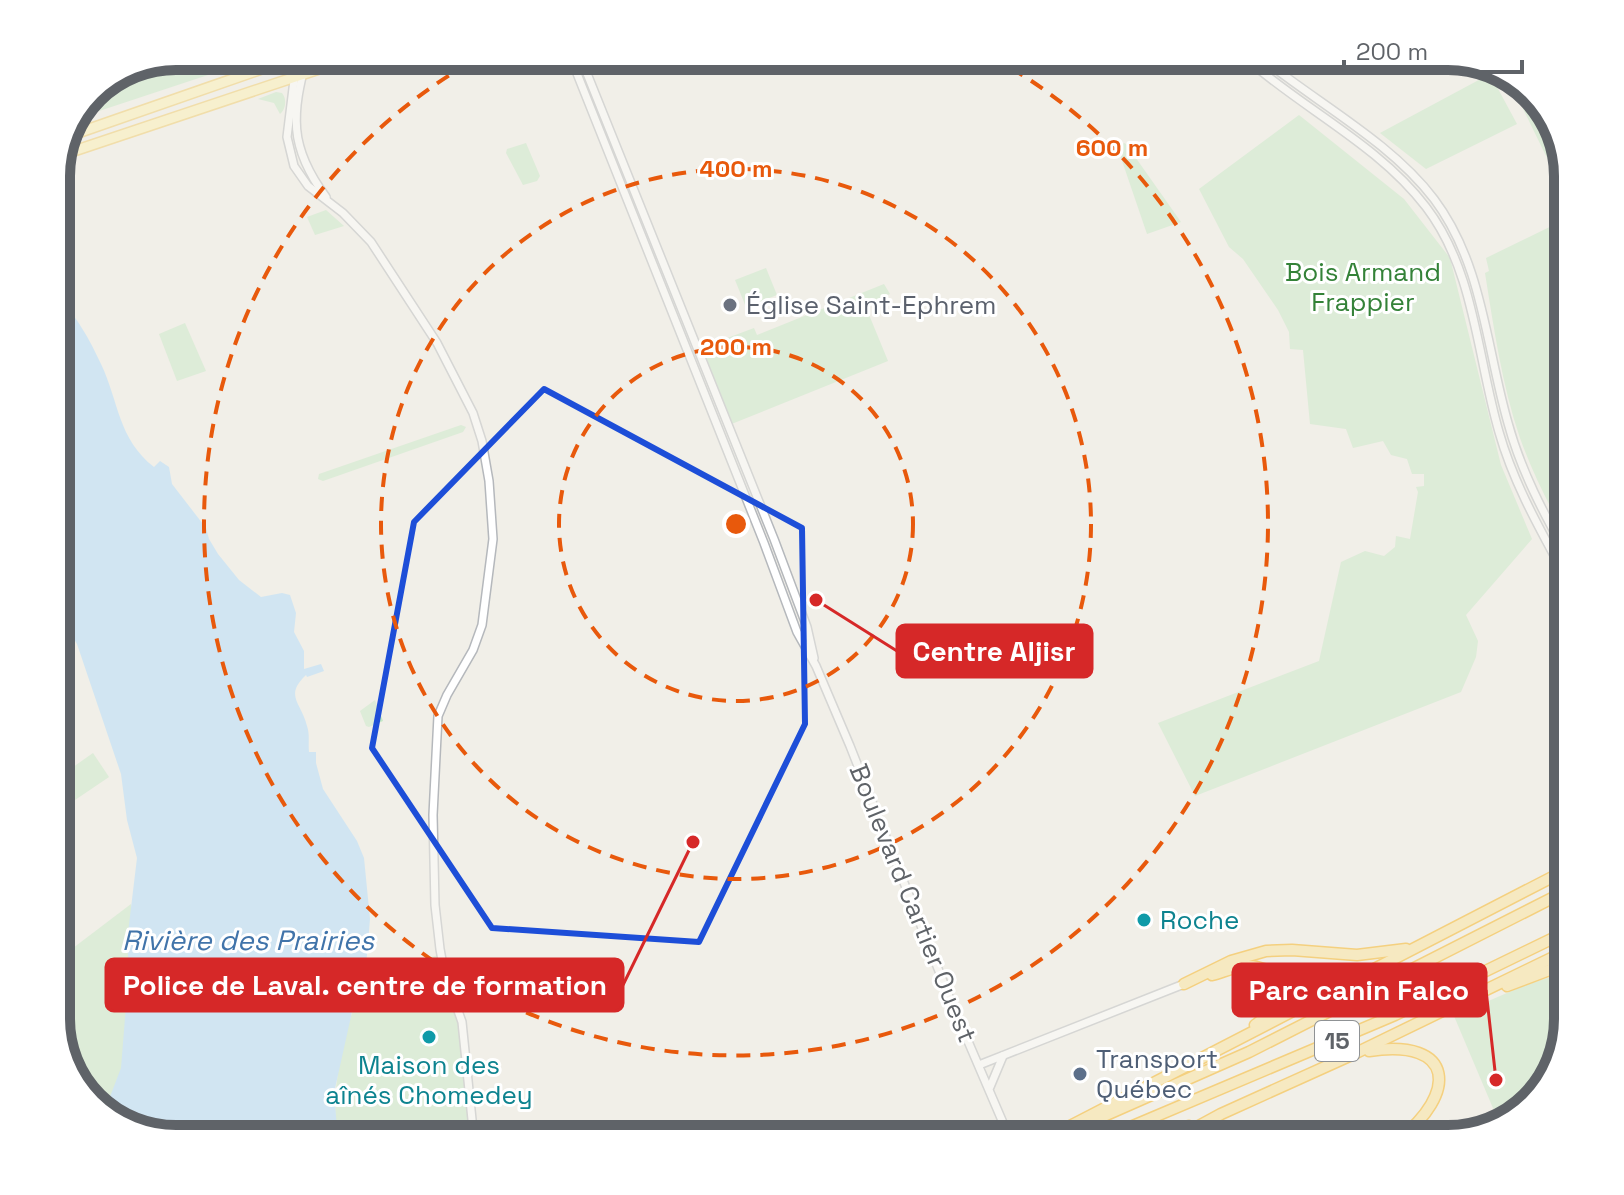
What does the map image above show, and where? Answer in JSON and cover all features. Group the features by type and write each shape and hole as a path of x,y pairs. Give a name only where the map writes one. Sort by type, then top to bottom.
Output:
{"highway":[{"path":"1074,1125 1554,877"},
{"name":"15","path":"1080,1125 1249,1052 1554,897"},
{"name":"15","path":"1135,1125 1395,1015 1554,938"},
{"path":"1184,984 1231,961 1266,951 1297,950 1351,955 1415,949"},
{"path":"1201,1125 1554,957"},
{"path":"1184,984 1249,966 1268,972 1278,986 1277,1000 1268,1015 1209,1054"},
{"path":"1475,996 1554,968"},
{"path":"1356,1053 1409,1049 1425,1056 1435,1067 1439,1082 1434,1099 1414,1125"},
{"path":"1188,1125 1221,1114"}],"main road":[{"path":"80,132 257,70"},
{"path":"73,151 316,70"}],"street":[{"path":"298,70 295,112 298,143 310,173 330,202 358,227 379,252 441,349 473,413 485,459 493,539 482,625 473,650 439,713 434,769 433,828 438,934 444,971 462,1022 473,1125"},
{"path":"298,76 301,70"},
{"name":"Boulevard Cartier Ouest","path":"576,70 796,631 816,666 952,1004 1004,1125"},
{"name":"Boulevard Cartier Ouest","path":"586,70 774,539 807,627 816,666"},
{"path":"1261,70 1387,166 1412,189 1438,225 1463,280 1491,403 1508,460 1554,554"},
{"path":"1278,70 1398,161 1420,182 1443,212 1464,251 1473,277 1516,450 1554,531"},
{"path":"979,1065 1184,984"},
{"path":"989,1088 1003,1056"}],"highlighted area":[{"path":"544,389 802,528 805,724 699,942 492,928 372,748 414,522"}],"green space":[{"path":"223,70 90,114 106,96 142,76 162,71"},
{"path":"1484,77 1493,80 1517,124 1426,169 1380,133"},
{"path":"276,92 282,93 285,98 285,107 280,114 274,103 258,99"},
{"path":"1516,95 1528,106 1543,129 1554,172"},
{"name":"Bois Armand Frappier","path":"1299,115 1404,199 1450,258 1501,465 1532,539 1466,615 1478,641 1476,657 1461,692 1195,796 1158,723 1319,661 1341,562 1365,551 1384,556 1395,547 1396,536 1410,539 1418,492 1416,487 1424,486 1424,474 1412,474 1407,459 1391,455 1383,441 1353,448 1346,429 1310,424 1303,350 1290,349 1289,332 1278,310 1243,259 1229,247 1199,189"},
{"path":"526,143 540,176 537,181 523,185 506,153 507,149"},
{"path":"1124,143 1181,222 1147,234 1118,149"},
{"path":"326,210 344,226 315,235 307,217"},
{"name":"Bois Armand Frappier","path":"1554,225 1554,514 1520,438 1508,398 1485,273 1489,271 1486,258"},
{"path":"766,268 777,295 746,307 735,280"},
{"path":"884,284 890,294 865,305 888,361 729,425 698,349 754,328 757,335"},
{"path":"185,323 206,371 177,381 159,334"},
{"path":"461,425 466,427 463,432 323,481 318,479 319,474"},
{"path":"375,700 383,721 369,727 360,711"},
{"path":"93,753 109,777 75,800 70,793 70,769"},
{"path":"131,904 138,976 126,1069 110,1102 84,1072 72,1040 70,950"},
{"path":"438,955 462,1022 471,1125 337,1125 335,1100 341,1057 351,1015 365,978"},
{"path":"1554,976 1553,1033 1543,1066 1532,1084 1513,1103 1495,1114 1454,1016"}],"water":[{"name":"Rivière des Prairies","path":"70,312 92,346 133,444 154,467 160,461 169,467 172,484 206,528 218,554 239,580 261,597 282,593 290,595 296,613 294,632 304,651 304,669 321,664 324,671 306,675 299,682 295,694 308,729 309,752 316,752 323,789 357,841 364,858 370,919 365,978 354,1003 334,1093 337,1125 162,1124 129,1114 108,1101 121,1068 129,968 127,941 137,858 127,820 121,774 77,644 70,633"}],"place":[{"name":"Église Saint-Ephrem","path":"730,305"},
{"name":"Centre Aljisr","path":"816,600"},
{"name":"Police de Laval. centre de formation","path":"693,842"},
{"name":"Roche","path":"1144,920"},
{"name":"Maison des aînés Chomedey","path":"429,1037"},
{"name":"Transport Québec","path":"1080,1074"},
{"name":"Parc canin Falco","path":"1496,1080"}]}
